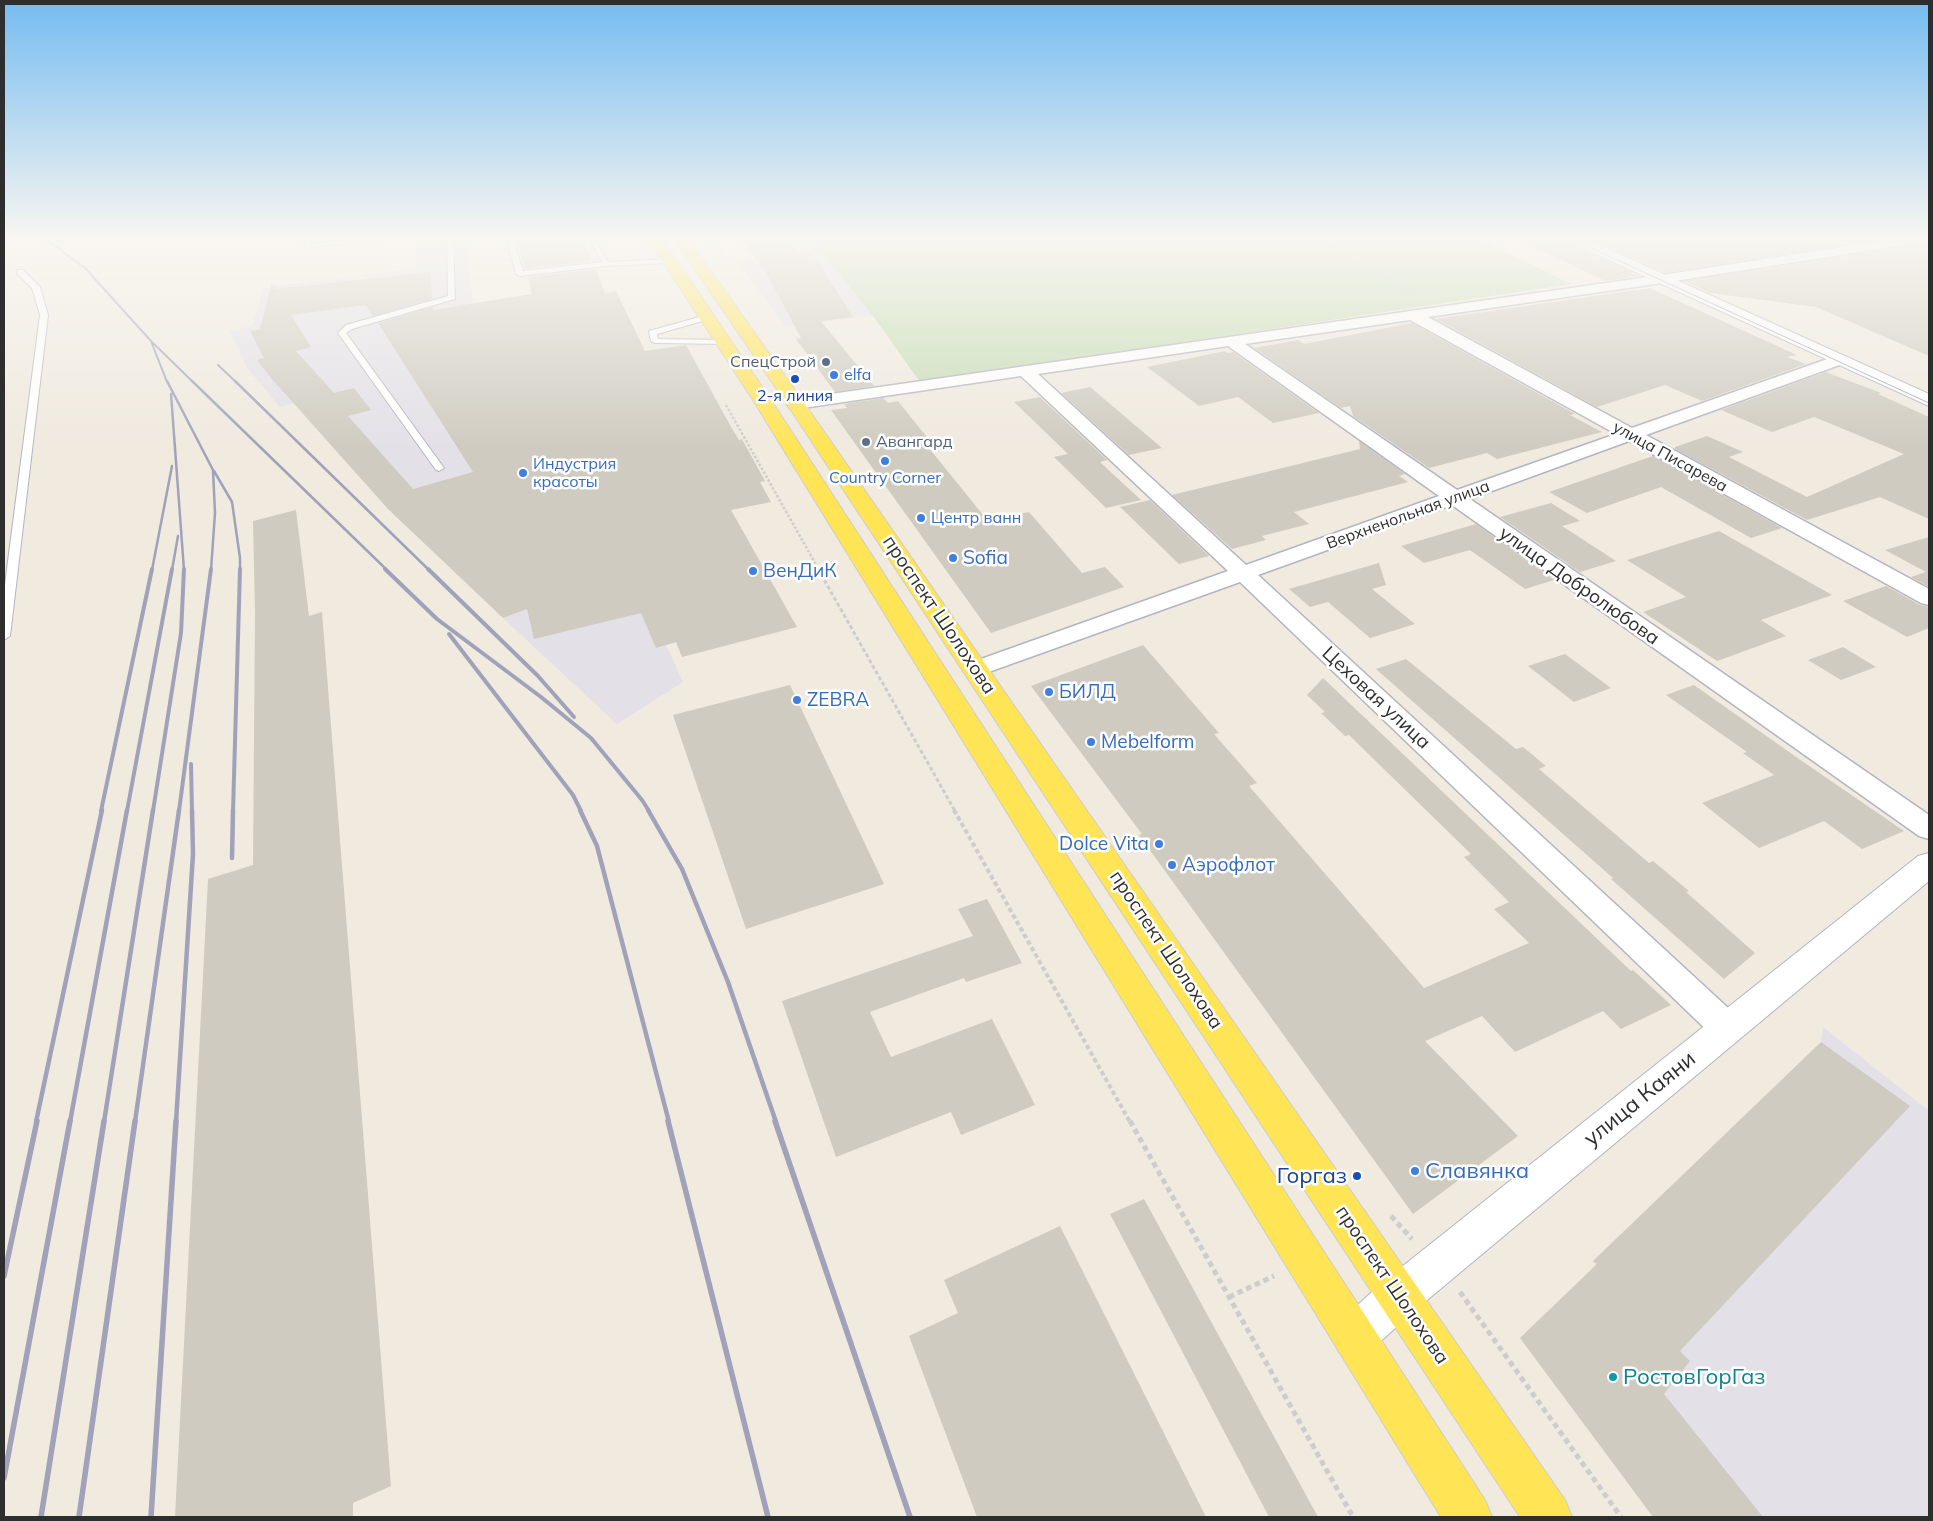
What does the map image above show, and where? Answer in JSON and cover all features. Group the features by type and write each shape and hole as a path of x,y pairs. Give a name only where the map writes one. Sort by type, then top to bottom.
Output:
{"main road":[{"name":"проспект Шолохова","path":"703,307 707,317 762,400 1468,1517"},
{"name":"проспект Шолохова","path":"725,307 796,404 1548,1517"}],"street":[{"path":"796,404 1463,307"},
{"path":"1723,307 1929,401"},
{"name":"улица Писарева","path":"1411,314 1929,598"},
{"name":"улица Добролюбова","path":"1229,340 1929,829"},
{"name":"Верхненольная улица","path":"975,669 1840,360"},
{"name":"Цеховая улица","path":"1024,370 1727,1028"},
{"name":"улица Каяни","path":"1354,1337 1399,1296 1929,864"}],"lane":[{"path":"4,636 44,315 42,307"},
{"path":"418,307 349,327 342,333 439,468"},
{"path":"707,317 652,333 655,341 724,342"}],"path":[{"path":"1436,307 1441,310"},
{"path":"726,405 1353,1517"},
{"path":"1390,1215 1461,1293 1621,1517"}],"shaded area":[{"path":"258,307 475,307 616,536 683,682 617,724 503,618 295,403 280,407 247,368 230,331 252,326"},
{"path":"771,307 866,307 873,316 785,327"},
{"path":"1823,1027 1929,1111 1929,1517 1653,1517 1520,1338 1596,1265 1593,1261 1821,1042"}],"green space":[{"path":"866,307 1418,307 920,382"}],"building":[{"path":"266,307 351,307 291,315 311,347 296,351 334,393 354,388 371,410 348,416 413,489 473,472 378,323 433,307 433,310 452,307 624,307 645,351 686,345 730,425 739,440 742,439 765,481 760,482 771,502 731,510 797,627 682,657 676,642 656,648 641,613 534,639 527,609 503,618 388,509 271,378 257,360 264,358 250,331 260,329"},
{"path":"367,307 404,307 373,316"},
{"path":"784,307 847,307 853,317 821,321 874,386 835,392 796,339 801,338"},
{"path":"1519,307 1692,307 1797,355 1787,357 1806,364 1702,401 1665,385 1597,407 1436,319"},
{"path":"1816,307 1929,307 1929,356"},
{"path":"1412,323 1575,414 1570,415 1602,432 1497,459 1487,453 1429,468 1353,416 1350,406 1341,408 1254,348 1298,340 1304,344"},
{"path":"1225,351 1228,353 1233,352 1319,413 1273,423 1238,397 1199,406 1147,367"},
{"path":"1826,372 1881,393 1878,394 1929,417 1929,519 1880,497 1807,520 1675,449 1675,447 1707,436 1743,452 1729,457 1807,497 1904,454 1814,417 1772,432 1721,410"},
{"path":"1090,387 1162,448 1129,455 1061,393"},
{"path":"1040,397 1107,460 1100,462 1141,500 1106,508 1054,457 1068,454 1014,402"},
{"path":"883,398 888,403 898,401 930,441 924,442 988,521 1029,512 1082,573 1105,567 1124,587 991,633 831,410 847,408 844,404"},
{"path":"1359,441 1405,474 1399,476 1408,482 1294,512 1309,524 1262,536 1266,540 1232,549 1172,495 1360,449"},
{"path":"1653,456 1782,528 1751,538 1661,487 1587,513 1549,492"},
{"path":"1150,500 1209,556 1179,564 1120,507"},
{"path":"1551,503 1580,521 1562,526 1616,561 1580,572 1500,517"},
{"path":"296,510 309,616 322,612 391,1486 353,1503 353,1517 175,1517 208,879 253,865 255,612 253,521"},
{"path":"1476,524 1554,580 1525,589 1470,550 1424,563 1401,546"},
{"path":"1719,531 1832,595 1761,620 1786,636 1717,661 1643,612 1686,597 1627,560"},
{"path":"1929,537 1929,587 1911,577 1926,572 1885,550"},
{"path":"1379,563 1386,585 1372,589 1415,624 1370,638 1328,602 1310,607 1289,589"},
{"path":"1886,586 1920,605 1929,607 1929,628 1907,637 1843,601"},
{"path":"1143,645 1219,733 1214,734 1257,783 1249,786 1424,988 1529,943 1494,909 1509,902 1464,857 1471,854 1349,735 1345,736 1321,713 1325,712 1307,695 1323,678 1631,971 1633,970 1671,1005 1621,1029 1603,1011 1515,1052 1482,1016 1425,1041 1518,1136 1413,1214 1139,835 1142,834 1031,686"},
{"path":"1843,647 1876,667 1841,680 1808,660"},
{"path":"1565,654 1611,688 1574,702 1528,666"},
{"path":"1406,659 1516,749 1523,747 1546,766 1539,769 1649,863 1653,861 1689,891 1686,892 1755,953 1724,979 1611,879 1613,878 1376,669"},
{"path":"790,685 884,884 746,929 673,715"},
{"path":"1694,685 1904,831 1862,849 1824,821 1759,848 1702,803 1774,775 1743,753 1747,752 1666,695"},
{"path":"987,899 1022,963 966,982 964,978 870,1012 891,1057 992,1019 1035,1105 961,1135 951,1112 836,1157 782,1001 973,936 958,909"},
{"path":"1821,1042 1910,1106 1680,1351 1690,1361 1664,1394 1763,1517 1653,1517 1520,1338 1597,1264 1593,1261"},
{"path":"1144,1199 1318,1517 1269,1517 1110,1214"},
{"path":"1060,1226 1206,1517 977,1517 909,1336 958,1313 944,1280"}],"tram line":[{"path":"1720,307 1929,403"}],"railway":[{"path":"120,307 151,341"},
{"path":"151,341 193,382"},
{"path":"151,341 167,382"},
{"path":"218,365 236,382"},
{"path":"167,381 213,470 215,513 211,570"},
{"path":"192,381 387,570"},
{"path":"235,381 429,570"},
{"path":"171,394 184,570"},
{"path":"152,570 172,466"},
{"path":"214,471 232,502 240,569"},
{"path":"172,570 178,536"},
{"path":"101,811 152,569"},
{"path":"127,811 172,569"},
{"path":"179,811 211,569"},
{"path":"233,811 240,569"},
{"path":"385,569 437,619 541,697 591,738 649,811"},
{"path":"428,569 538,676 574,717"},
{"path":"153,811 181,633 184,570"},
{"path":"449,634 573,795 581,811"},
{"path":"191,764 192,811"},
{"path":"36,1122 102,810"},
{"path":"70,1122 127,810"},
{"path":"104,1122 153,810"},
{"path":"135,1122 179,810"},
{"path":"176,1122 193,854 192,810"},
{"path":"232,858 233,810"},
{"path":"580,810 597,846 669,1122"},
{"path":"648,810 682,869 728,982 776,1122"},
{"path":"4,1276 37,1121"},
{"path":"4,1478 70,1121"},
{"path":"41,1517 104,1121"},
{"path":"79,1517 135,1121"},
{"path":"151,1517 176,1121"},
{"path":"668,1121 768,1517"},
{"path":"775,1121 910,1517"}],"place":[{"name":"СпецСтрой","path":"826,362"},
{"name":"elfa","path":"834,375"},
{"name":"2-я линия","path":"795,379"},
{"name":"Авангард","path":"866,442"},
{"name":"Country Corner","path":"885,461"},
{"name":"Индустрия красоты","path":"523,473"},
{"name":"Центр ванн","path":"921,518"},
{"name":"Sofia","path":"953,558"},
{"name":"ВенДиК","path":"753,571"},
{"name":"БИЛД","path":"1049,692"},
{"name":"ZEBRA","path":"797,700"},
{"name":"Mebelform","path":"1091,742"},
{"name":"Dolce Vita","path":"1159,844"},
{"name":"Аэрофлот","path":"1172,865"},
{"name":"Славянка","path":"1415,1171"},
{"name":"Горгаз","path":"1357,1176"},
{"name":"РостовГорГаз","path":"1613,1377"}]}
